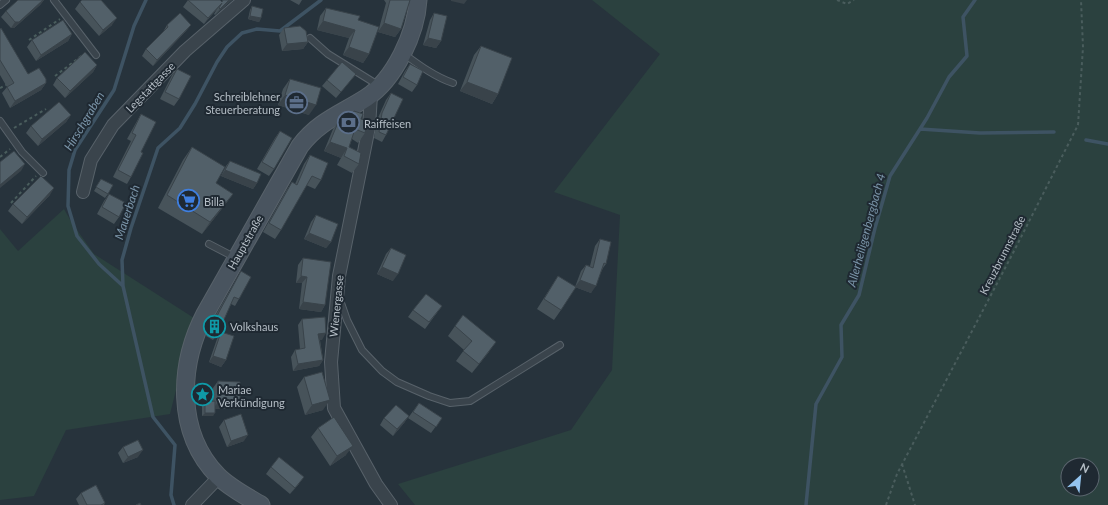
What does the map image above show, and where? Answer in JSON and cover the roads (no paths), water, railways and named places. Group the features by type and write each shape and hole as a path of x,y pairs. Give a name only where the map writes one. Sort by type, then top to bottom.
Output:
{"main road":[{"name":"Hauptstraße","path":"261,505 219,477 206,462 194,437 187,412 186,379 191,351 199,326 294,156 306,138 321,124 375,90 394,67 412,31 418,0"}],"street":[{"name":"Legstattgasse","path":"83,192 91,160 113,125 185,51 244,0"},
{"name":"Wienergasse","path":"375,90 369,127 338,276 330,362 334,408 376,484 391,505"},
{"path":"192,505 219,477"}],"lane":[{"path":"0,5 6,0"},
{"path":"54,0 96,55"},
{"path":"310,38 328,54 375,90"},
{"path":"402,53 426,70 445,81 453,83"},
{"path":"0,121 22,152 42,172"},
{"path":"209,244 236,258"},
{"path":"337,293 347,320 362,350 382,371 397,382 429,396 450,403 470,401 560,345"}],"waterway":[{"name":"Hirschgraben","path":"123,286 99,264 77,236 68,206 69,170 75,150 114,90 134,26 146,0"},
{"name":"Mauerbach","path":"174,505 171,495 175,445 153,417 123,286 122,260 131,228 158,148 180,128 227,47 242,33 257,29 280,31 321,0"},
{"name":"Allerheiligenbergbach 4","path":"806,505 816,404 842,357 841,325 859,295 875,228 890,176 927,118 949,77 967,56 963,17 975,0"},
{"path":"920,129 980,133 1054,132"},
{"path":"1086,140 1108,144"}],"place":[{"name":"Schreiblehner Steuerberatung","path":"296,102"},
{"name":"Raiffeisen","path":"349,123"},
{"name":"Billa","path":"188,201"},
{"name":"Volkshaus","path":"214,326"},
{"name":"Mariae Verkündigung","path":"202,395"}]}
